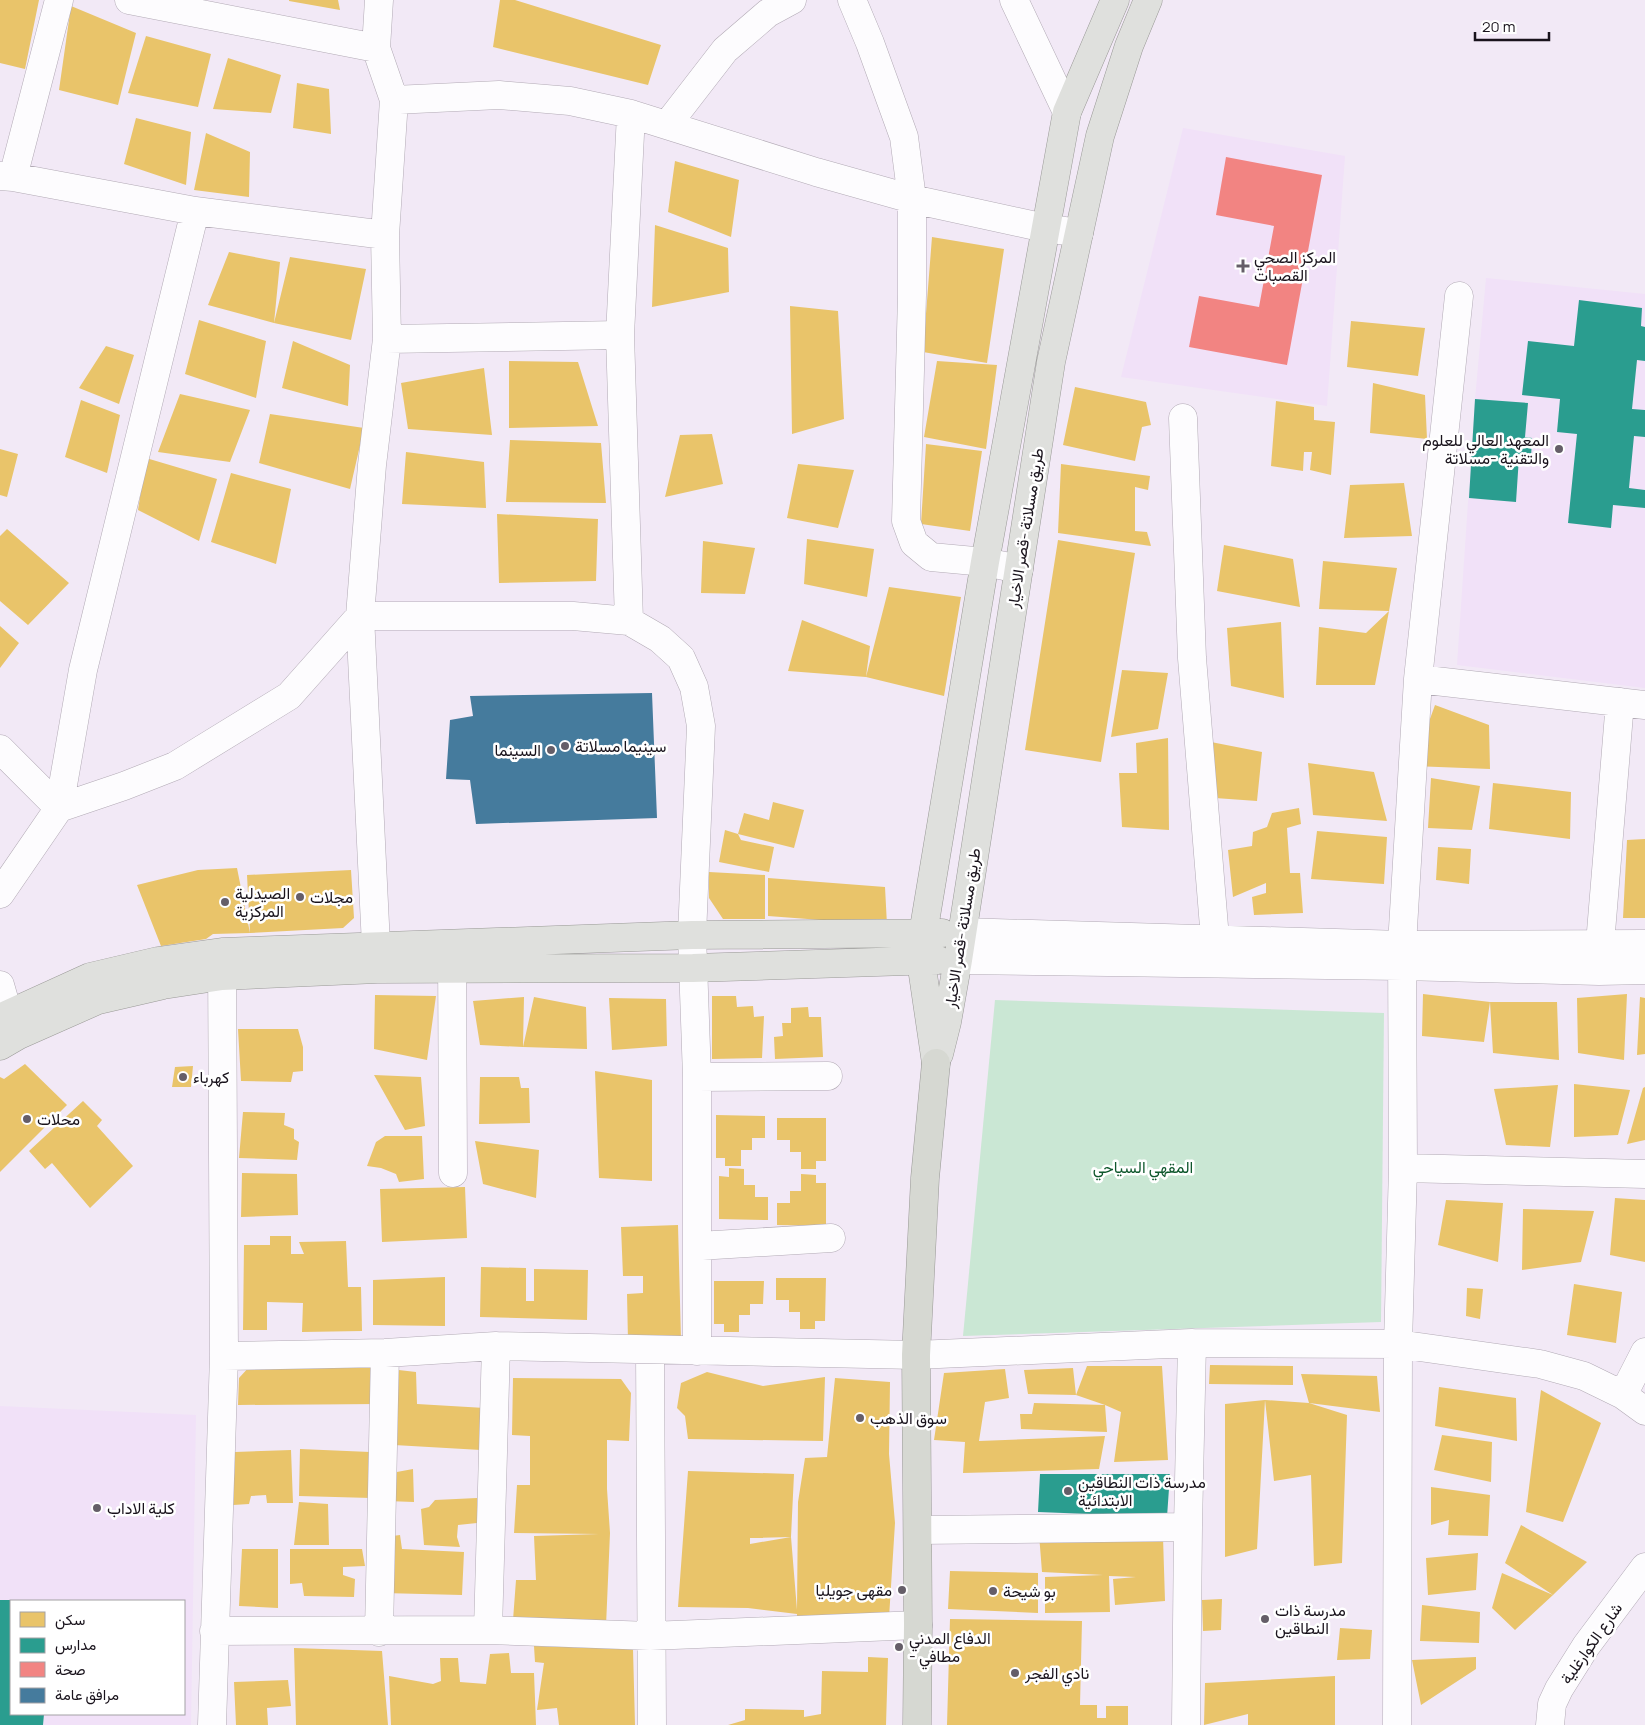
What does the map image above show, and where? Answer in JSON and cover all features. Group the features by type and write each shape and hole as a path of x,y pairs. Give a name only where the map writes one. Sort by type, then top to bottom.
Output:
{"highway":[{"path":"917,1725 918,1530 916,1356 925,1178 936,1063"}],"main road":[{"path":"936,1063 921,961 923,934 985,562 1067,112 1115,0"},
{"name":"طريق مسلاتة -قصر الاخيار","path":"936,1063 947,1022 958,960 1051,362 1100,136 1129,46 1148,0"},
{"path":"4,1015 90,977 158,961 377,969 452,956 692,935 923,934 962,932"},
{"path":"0,1046 98,1000 163,985 222,964 376,945 452,956 693,968 958,960"}],"street":[{"path":"59,0 7,177 195,211 385,235"},
{"path":"376,945 360,616 372,465 387,339 385,235 394,100 376,48 379,0"},
{"path":"667,125 725,50 768,13 792,0"},
{"path":"852,0 870,43 904,137 912,198 912,295 906,521 914,543 931,557 985,562 1019,569"},
{"path":"1014,0 1067,112"},
{"path":"137,1 376,48"},
{"path":"394,100 499,95 570,101 631,114 816,172 912,198 1045,228 1079,233"},
{"path":"629,621 620,334 631,114"},
{"path":"0,894 59,808 83,670 195,211"},
{"path":"1397,1725 1398,1344 1403,1168 1402,956 1418,679 1459,296"},
{"path":"387,339 620,334"},
{"path":"1183,418 1192,658 1215,940"},
{"path":"59,808 175,766 289,696 360,616 573,616 629,621 660,638 681,658 694,688 701,726 692,935 697,1077 697,1351"},
{"path":"1418,679 1633,703 1600,944"},
{"path":"0,749 59,808"},
{"path":"962,932 1215,940 1599,971 1645,970"},
{"path":"958,960 1402,956 1600,944 1645,944"},
{"path":"452,956 453,1173"},
{"path":"212,1725 224,1356 222,964"},
{"path":"0,985 4,1015"},
{"path":"697,1077 828,1076"},
{"path":"1403,1168 1645,1174"},
{"path":"698,1246 831,1238"},
{"path":"224,1356 385,1353 496,1346 916,1356 1192,1343 1398,1344 1540,1364 1584,1376 1623,1395 1645,1411"},
{"path":"1186,1725 1192,1343"},
{"path":"488,1630 496,1346"},
{"path":"650,1350 650,1636 652,1725"},
{"path":"1623,1395 1645,1352"},
{"path":"379,1632 385,1353"},
{"path":"918,1530 1188,1527"},
{"name":"شارع الكوارغلية","path":"1550,1725 1552,1704 1559,1689 1586,1646 1645,1567"},
{"path":"214,1631 379,1632 488,1630 650,1636 918,1625"}],"shaded area":[{"name":"المركز الصحي القصبات","path":"1183,128 1345,156 1327,406 1121,377"},
{"name":"المعهد العالي للعلوم والتقنية -مسلاتة","path":"1486,278 1645,294 1645,688 1457,665 1475,399"},
{"name":"كلية الاداب","path":"0,1406 196,1415 191,1725 0,1725"}],"green space":[{"name":"المقهي السياحي","path":"995,1000 1384,1013 1381,1322 963,1336"}],"building: سكن":[{"path":"0,0 39,0 25,69 0,63"},
{"path":"338,0 340,10 289,1"},
{"path":"500,0 515,0 661,45 648,85 493,47"},
{"path":"71,6 136,33 118,105 59,90"},
{"path":"146,36 211,54 198,107 128,93"},
{"path":"228,58 281,75 271,113 213,109"},
{"path":"297,83 329,89 331,134 293,128"},
{"path":"136,118 191,132 186,185 124,164"},
{"path":"206,133 250,152 249,197 194,190"},
{"path":"675,161 739,180 731,237 668,212"},
{"path":"655,225 728,248 729,292 652,307"},
{"path":"932,237 1004,249 987,363 923,352"},
{"path":"229,252 280,262 274,323 208,305"},
{"path":"290,257 366,269 351,340 274,323"},
{"path":"790,306 838,311 844,419 792,434"},
{"path":"199,320 266,341 256,398 185,374"},
{"path":"1351,321 1425,328 1418,376 1347,367"},
{"path":"293,341 350,365 348,406 282,388"},
{"path":"106,346 134,355 119,404 79,388"},
{"path":"509,361 578,362 598,426 509,428"},
{"path":"937,361 997,365 986,449 924,437"},
{"path":"484,368 492,435 408,429 401,383"},
{"path":"1373,383 1425,395 1427,439 1370,433"},
{"path":"1075,387 1146,402 1151,425 1142,427 1135,461 1063,445"},
{"path":"180,394 250,410 230,462 158,452"},
{"path":"81,400 120,415 107,473 65,457"},
{"path":"1276,401 1314,407 1314,420 1335,422 1331,475 1310,470 1312,452 1304,452 1303,471 1271,466"},
{"path":"270,414 364,428 350,489 259,463"},
{"path":"712,434 723,484 665,497 680,435"},
{"path":"510,440 601,443 606,503 506,502"},
{"path":"926,444 982,451 970,531 921,524"},
{"path":"0,449 18,454 7,497 0,495"},
{"path":"406,452 484,462 486,508 402,504"},
{"path":"146,458 217,479 199,541 138,510"},
{"path":"798,464 854,470 838,528 787,518"},
{"path":"1061,464 1150,476 1148,490 1135,487 1135,531 1147,532 1151,546 1058,533"},
{"path":"231,473 291,489 276,564 211,542"},
{"path":"1404,483 1412,536 1344,538 1350,485"},
{"path":"497,514 598,519 596,581 499,583"},
{"path":"7,529 69,583 28,625 0,601 0,536"},
{"path":"807,539 874,549 867,597 804,584"},
{"path":"1058,540 1135,553 1101,762 1025,750"},
{"path":"703,541 755,548 745,594 701,593"},
{"path":"1224,545 1293,559 1300,607 1217,591"},
{"path":"1323,561 1397,568 1389,611 1319,609"},
{"path":"889,587 961,597 944,696 866,677"},
{"path":"1389,611 1375,685 1316,685 1319,627 1366,633"},
{"path":"802,620 870,646 866,677 788,671"},
{"path":"1281,622 1284,698 1231,686 1227,628"},
{"path":"0,626 19,643 0,668"},
{"path":"1122,670 1168,673 1158,729 1111,737"},
{"path":"1435,705 1489,725 1490,769 1413,766"},
{"path":"1168,738 1169,830 1122,827 1119,773 1137,773 1136,743"},
{"path":"1211,742 1262,752 1257,801 1215,798"},
{"path":"1308,763 1374,772 1387,821 1313,815"},
{"path":"1431,778 1480,786 1472,830 1428,828"},
{"path":"1493,783 1571,792 1570,839 1489,829"},
{"path":"773,802 804,810 794,848 738,834 744,813 769,820"},
{"path":"1299,808 1301,824 1287,828 1290,873 1300,873 1303,913 1254,915 1252,897 1266,893 1266,883 1233,897 1228,850 1252,846 1253,832 1267,827 1272,813"},
{"path":"725,830 738,834 741,840 774,847 769,872 719,862"},
{"path":"1317,831 1387,837 1384,884 1311,879"},
{"path":"1645,839 1645,918 1623,918 1627,840"},
{"path":"1438,847 1471,849 1469,884 1436,880"},
{"path":"237,868 250,933 213,934 206,939 161,946 137,885 198,870"},
{"name":"مجلات","path":"351,870 354,918 343,928 250,933 247,875"},
{"path":"709,872 765,875 765,919 723,919 709,898"},
{"path":"768,878 885,887 887,925 768,916"},
{"path":"1423,994 1490,1002 1484,1042 1422,1036"},
{"path":"1627,994 1624,1060 1578,1053 1577,998"},
{"path":"375,995 436,996 427,1060 374,1049"},
{"path":"712,996 736,996 737,1007 753,1006 754,1017 764,1016 762,1058 712,1059"},
{"path":"524,997 523,1047 480,1045 473,1001"},
{"path":"534,997 586,1007 587,1049 523,1047"},
{"path":"1640,997 1645,998 1645,1054 1637,1055"},
{"path":"609,998 666,999 667,1046 612,1050"},
{"path":"1490,1002 1557,1002 1559,1060 1493,1053"},
{"path":"808,1007 809,1017 821,1017 823,1057 775,1059 774,1037 783,1036 782,1023 791,1023 791,1008"},
{"path":"238,1029 298,1029 303,1047 303,1071 293,1072 291,1082 241,1081"},
{"name":"محلات","path":"25,1064 67,1105 0,1172 0,1077 4,1079"},
{"name":"كهرباء","path":"193,1066 191,1087 172,1087 175,1067"},
{"path":"595,1071 652,1080 652,1181 599,1178"},
{"path":"374,1075 421,1077 425,1126 405,1130"},
{"path":"480,1077 519,1077 521,1088 529,1088 530,1123 479,1124"},
{"path":"1574,1084 1630,1090 1618,1135 1574,1137"},
{"path":"1558,1085 1550,1147 1506,1145 1494,1089"},
{"path":"1645,1087 1645,1140 1627,1144 1643,1088"},
{"path":"83,1101 102,1120 97,1126 133,1166 90,1208 52,1163 45,1169 29,1151"},
{"path":"243,1112 285,1113 284,1125 294,1129 294,1139 299,1142 297,1160 239,1158"},
{"path":"716,1115 765,1116 765,1138 752,1138 752,1150 741,1150 741,1166 725,1166 725,1158 716,1158"},
{"path":"777,1118 826,1118 826,1161 816,1161 816,1169 801,1169 801,1152 790,1152 790,1140 777,1140"},
{"path":"385,1136 422,1136 424,1179 399,1182 396,1174 381,1168 367,1166 376,1142"},
{"path":"475,1141 539,1150 536,1198 483,1184"},
{"path":"729,1168 744,1169 744,1185 755,1185 755,1197 768,1197 768,1220 719,1219 719,1176 729,1177"},
{"path":"242,1173 297,1174 298,1215 241,1217"},
{"path":"801,1174 816,1175 816,1183 826,1183 826,1226 777,1225 777,1203 790,1203 790,1191 801,1191"},
{"path":"465,1187 467,1238 382,1242 380,1189"},
{"path":"1615,1198 1645,1200 1645,1262 1610,1255"},
{"path":"1446,1200 1503,1203 1498,1262 1438,1245"},
{"path":"1523,1209 1594,1211 1581,1262 1522,1270"},
{"path":"678,1225 681,1340 628,1341 627,1294 643,1293 643,1276 623,1276 621,1227"},
{"path":"270,1236 291,1236 291,1254 304,1254 299,1242 346,1241 348,1287 361,1287 362,1331 302,1332 303,1303 267,1302 267,1330 243,1330 244,1245 270,1245"},
{"path":"481,1267 526,1268 526,1301 534,1301 534,1269 588,1270 587,1320 480,1317"},
{"path":"445,1277 445,1326 373,1325 373,1280"},
{"path":"776,1278 826,1278 825,1321 815,1321 815,1329 800,1329 800,1312 789,1312 789,1300 776,1300"},
{"path":"714,1281 764,1281 763,1304 750,1304 750,1315 739,1315 739,1332 724,1332 724,1324 714,1324"},
{"path":"1574,1284 1622,1292 1616,1343 1567,1335"},
{"path":"1467,1288 1483,1289 1480,1319 1466,1316"},
{"path":"1210,1365 1293,1366 1293,1385 1209,1384"},
{"path":"250,1366 377,1368 378,1404 238,1405 239,1378"},
{"path":"1087,1366 1162,1366 1168,1460 1114,1462 1121,1412 1076,1395"},
{"path":"1073,1368 1076,1395 1028,1394 1024,1370"},
{"path":"390,1369 416,1372 417,1404 485,1408 481,1450 394,1445"},
{"path":"1005,1369 1009,1398 985,1402 979,1441 1105,1436 1099,1469 963,1473 965,1442 934,1440 944,1373"},
{"path":"707,1372 763,1386 825,1377 823,1441 688,1439 685,1416 677,1408 681,1383"},
{"path":"1301,1374 1377,1376 1380,1412 1309,1403"},
{"path":"513,1378 621,1379 631,1393 629,1441 607,1440 607,1489 610,1533 606,1626 513,1620 516,1580 536,1580 534,1536 599,1534 514,1533 517,1485 530,1485 530,1436 512,1435"},
{"path":"835,1378 890,1382 889,1454 895,1523 889,1618 797,1619 797,1614 748,1608 678,1607 688,1471 794,1474 791,1537 797,1610 798,1502 805,1458 827,1457","holes":["791,1537 750,1544 750,1538"]},
{"path":"1439,1387 1516,1398 1517,1441 1435,1426"},
{"path":"1541,1390 1601,1423 1563,1522 1526,1512"},
{"path":"1265,1400 1309,1403 1347,1415 1342,1563 1314,1566 1311,1475 1274,1481"},
{"path":"1265,1400 1257,1549 1225,1557 1225,1404"},
{"path":"1034,1403 1105,1405 1107,1432 1021,1429 1020,1414 1032,1414"},
{"path":"1442,1435 1492,1442 1491,1482 1434,1470"},
{"path":"300,1449 370,1452 371,1498 299,1496"},
{"path":"291,1450 293,1503 267,1503 266,1495 251,1496 249,1504 233,1505 235,1452"},
{"path":"413,1469 414,1502 387,1501 386,1474"},
{"path":"1431,1487 1490,1495 1488,1536 1448,1535 1449,1520 1431,1525"},
{"path":"477,1498 477,1523 458,1525 457,1537 460,1547 424,1545 421,1509 429,1507 435,1500"},
{"path":"299,1502 328,1504 329,1545 294,1545"},
{"path":"1521,1525 1587,1562 1553,1595 1505,1563"},
{"path":"1039,1534 1163,1537 1165,1601 1115,1605 1113,1579 1136,1577 1109,1576 1110,1612 1045,1613 1045,1577 1103,1575 1042,1572"},
{"path":"400,1535 402,1549 464,1552 462,1595 383,1593 385,1537"},
{"path":"242,1549 278,1549 278,1608 239,1606"},
{"path":"290,1549 362,1549 365,1566 343,1567 343,1575 355,1579 354,1597 304,1596 302,1583 290,1584"},
{"path":"1478,1553 1476,1590 1428,1595 1426,1558"},
{"name":"بو شيحة","path":"950,1571 1038,1573 1038,1613 948,1609"},
{"path":"1502,1573 1553,1595 1515,1630 1492,1608"},
{"path":"1222,1599 1221,1630 1203,1631 1202,1600"},
{"path":"1422,1605 1480,1612 1479,1643 1420,1641"},
{"name":"نادي الفجر","path":"950,1619 1082,1621 1080,1705 1097,1705 1097,1718 1106,1718 1106,1706 1128,1706 1128,1725 947,1725"},
{"path":"1340,1628 1372,1630 1370,1659 1337,1660"},
{"path":"534,1646 633,1649 635,1725 559,1725 557,1708 537,1710 544,1663 535,1662"},
{"path":"294,1648 382,1651 388,1725 296,1725"},
{"path":"509,1653 511,1673 534,1673 536,1725 391,1725 389,1676 433,1684 441,1681 440,1658 458,1658 460,1682 486,1684 490,1654"},
{"path":"868,1657 888,1658 886,1725 728,1725 745,1720 745,1709 804,1710 804,1717 821,1714 822,1671 868,1672"},
{"path":"1476,1657 1476,1669 1421,1705 1412,1660"},
{"path":"1335,1676 1335,1725 1248,1725 1248,1714 1204,1725 1205,1683"},
{"path":"288,1680 291,1706 267,1708 268,1725 236,1725 234,1682"}],"building: مدارس":[{"path":"1579,300 1642,308 1641,326 1645,327 1645,361 1637,360 1632,409 1645,410 1645,437 1634,436 1629,488 1645,490 1645,508 1613,505 1611,528 1568,523 1577,434 1557,432 1560,399 1522,395 1528,341 1574,346"},
{"path":"1475,399 1528,403 1525,437 1532,438 1531,458 1519,457 1516,502 1469,498"},
{"path":"1040,1474 1170,1474 1167,1517 1038,1512"},
{"path":"0,1600 10,1600 10,1715 44,1715 43,1725 0,1725"}],"building: صحة":[{"path":"1226,157 1322,175 1287,365 1189,347 1199,296 1259,307 1274,226 1216,215"}],"building: مرافق عامة":[{"name":"السينما","path":"652,693 657,818 476,824 470,780 446,779 450,720 473,716 470,696"}],"place":[{"name":"المركز الصحي القصبات","path":"1243,266"},
{"name":"المعهد العالي للعلوم والتقنية -مسلاتة","path":"1559,449"},
{"name":"سينيما مسلاتة","path":"565,746"},
{"name":"السينما","path":"551,750"},
{"name":"مجلات","path":"300,897"},
{"name":"الصيدلية المركزية","path":"225,902"},
{"name":"كهرباء","path":"183,1077"},
{"name":"محلات","path":"27,1119"},
{"name":"سوق الذهب","path":"860,1418"},
{"name":"مدرسة ذات النطاقين الابتدائية","path":"1068,1491"},
{"name":"كلية الاداب","path":"97,1508"},
{"name":"مقهى جويليا","path":"902,1590"},
{"name":"بو شيحة","path":"993,1591"},
{"name":"مدرسة ذات النطاقين","path":"1265,1619"},
{"name":"الدفاع المدني - مطافي","path":"899,1647"},
{"name":"نادي الفجر","path":"1015,1673"}]}
